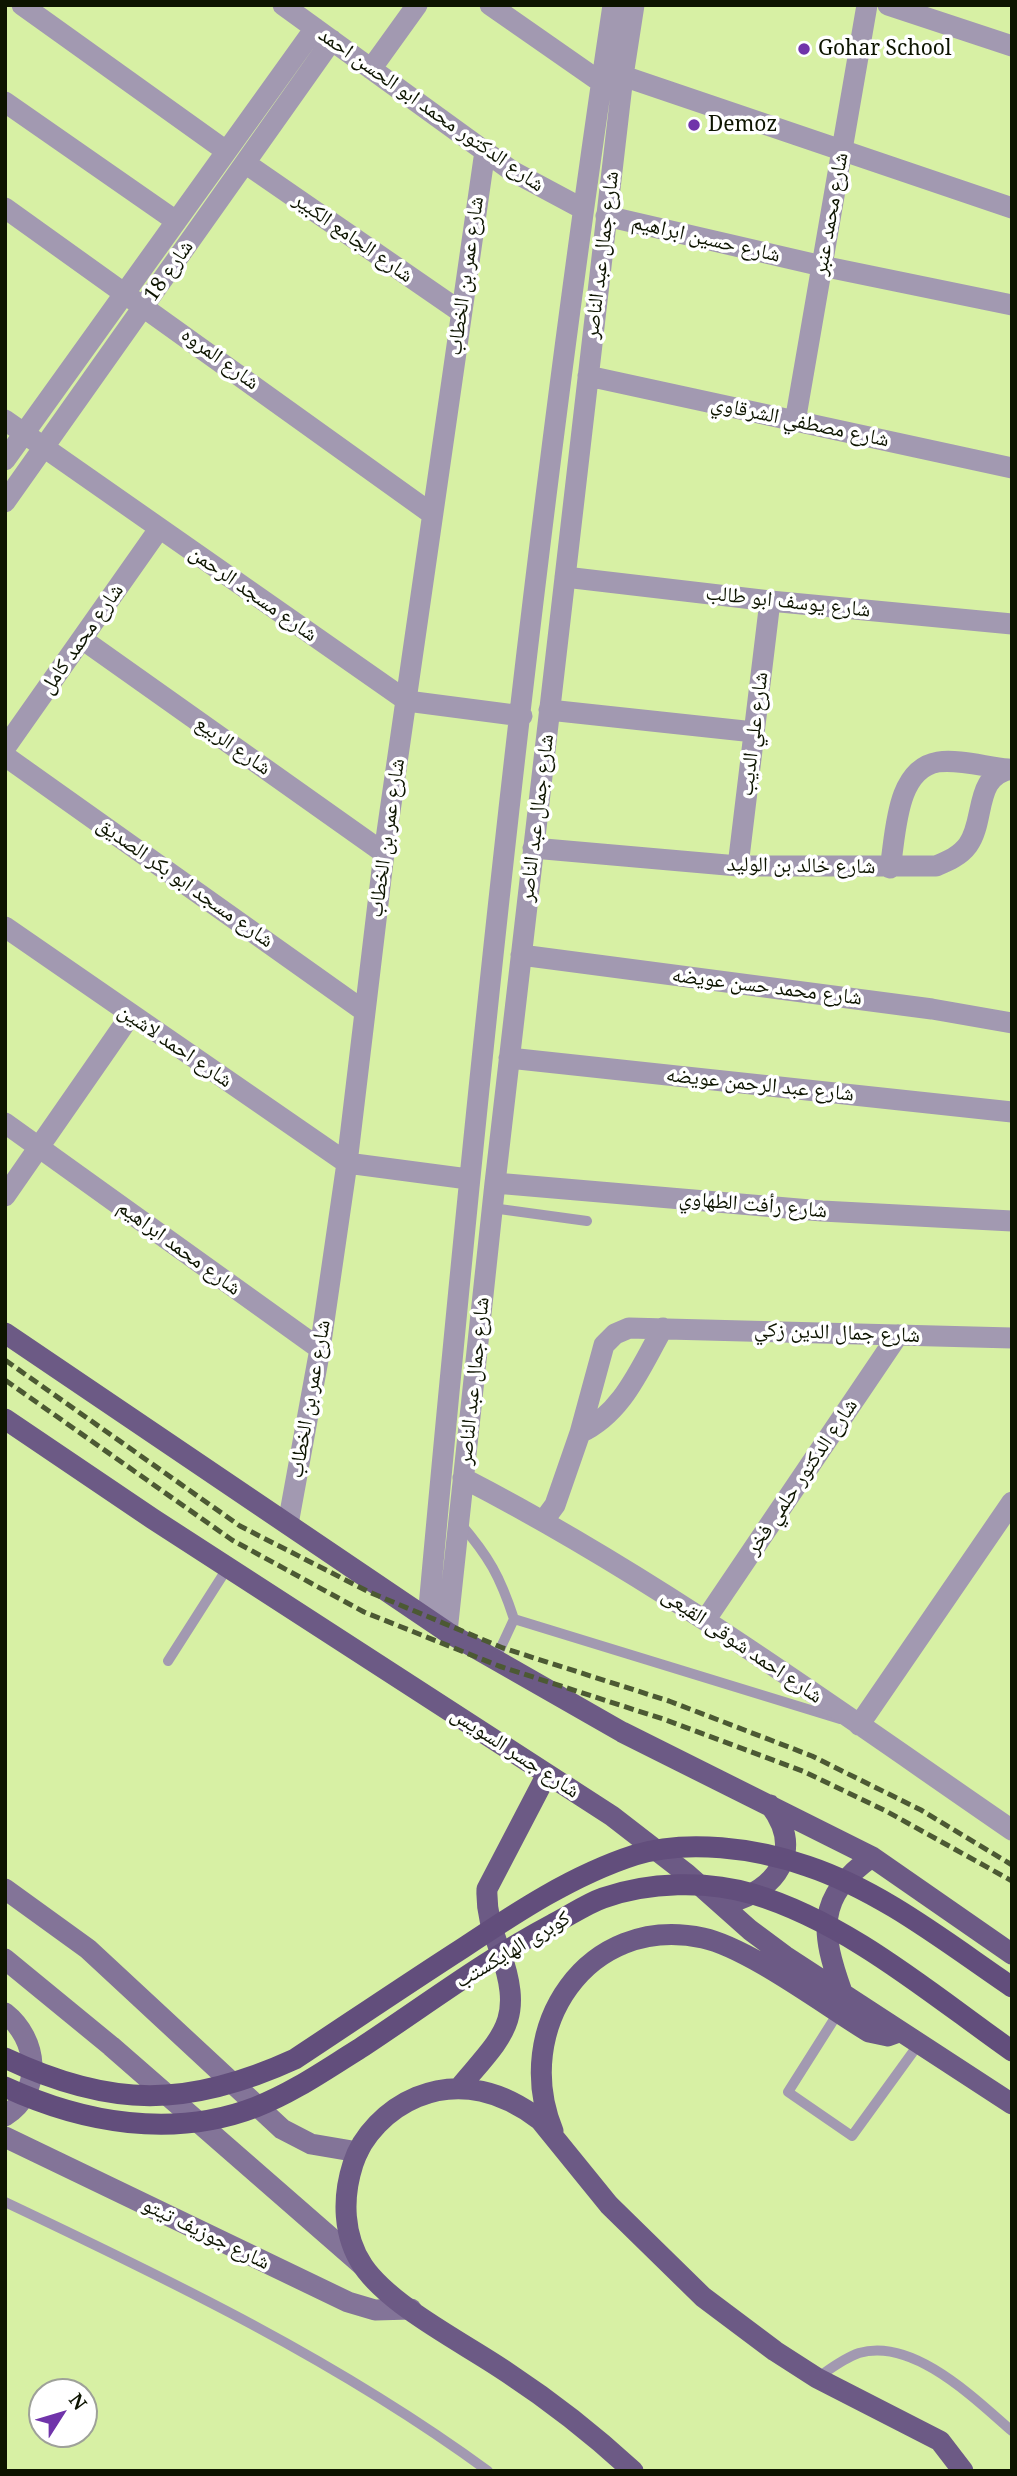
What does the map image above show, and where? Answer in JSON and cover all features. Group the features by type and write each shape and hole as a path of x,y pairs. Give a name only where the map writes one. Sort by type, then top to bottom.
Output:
{"highway":[{"name":"كوبرى الهايكستب","path":"5,2058 58,2081 106,2093 155,2096 203,2092 250,2079 295,2059 545,1896 637,1854 705,1846 757,1852 808,1866 856,1887 899,1911 1012,1987"},
{"name":"كوبرى الهايكستب","path":"5,2087 72,2113 118,2122 175,2123 209,2119 254,2108 296,2089 524,1940 602,1898 654,1888 704,1885 751,1894 806,1913 918,1984 1012,2051"}],"main road":[{"path":"5,1333 447,1632 622,1732 872,1857 1012,1954"},
{"name":"شارع جسر السويس","path":"5,1419 547,1773 650,1844 785,1956 1012,2104"},
{"path":"460,2088 509,2021 513,1999 509,1975 486,1909 487,1889 547,1773"},
{"path":"723,1905 767,1885 779,1871 785,1854 786,1836 780,1818 769,1804"},
{"path":"842,1992 827,1950 828,1914 844,1881 872,1857"},
{"path":"5,1889 88,1949 282,2129 311,2144 358,2152"},
{"path":"555,2137 541,2084 545,2032 559,2000 581,1971 612,1949 639,1939 666,1935 704,1938 739,1952 869,2032 888,2036 899,2032"},
{"path":"5,1959 111,2046 362,2265 376,2282 411,2309 545,2399 633,2471"},
{"path":"5,2013 24,2033 33,2061 27,2090 20,2103 5,2116"},
{"path":"362,2265 347,2223 345,2201 348,2179 358,2152 380,2122 397,2108 438,2091 460,2088 482,2090 513,2101 540,2120 609,2205 670,2268 738,2325 817,2378 940,2441 963,2471"},
{"name":"شارع جوزيف تيتو","path":"5,2137 348,2302 374,2311 411,2309"}],"street":[{"path":"22,5 226,151"},
{"name":"شارع الدكتور محمد ابو الحسن احمد","path":"283,5 540,189 583,209"},
{"path":"372,69 417,5"},
{"path":"490,5 602,83"},
{"name":"شارع جمال عبد الناصر","path":"428,1618 468,1179 583,209 613,5"},
{"name":"شارع جمال عبد الناصر","path":"447,1632 533,848 606,216 634,5"},
{"name":"شارع محمد عنبر","path":"795,422 867,5"},
{"path":"888,5 1012,46"},
{"name":"شارع 18","path":"5,460 226,151 323,34"},
{"name":"شارع 18","path":"5,502 246,163 323,34"},
{"path":"623,76 842,153 1012,208"},
{"path":"5,102 176,221"},
{"name":"شارع عمر بن الخطاب","path":"288,1524 320,1349 347,1163 384,853 485,151"},
{"name":"شارع الجامع الكبير","path":"246,163 460,312"},
{"name":"شارع المروه","path":"5,208 126,292 432,514"},
{"name":"شارع حسين ابراهيم","path":"606,216 822,266 1012,305"},
{"name":"شارع مصطفي الشرقاوي","path":"588,376 1012,468"},
{"name":"شارع مسجد الرحمن","path":"5,419 407,701 522,716"},
{"name":"شارع محمد كامل","path":"5,748 159,529"},
{"name":"شارع يوسف ابو طالب","path":"565,577 770,601 1012,624"},
{"name":"شارع علي الديب","path":"738,866 770,601"},
{"name":"شارع الربيع","path":"82,639 384,853"},
{"path":"549,710 754,732"},
{"name":"شارع مسجد ابو بكر الصديق","path":"5,755 364,1011"},
{"path":"890,868 904,790 917,772 937,762 1010,769"},
{"name":"شارع خالد بن الوليد","path":"533,848 738,866 936,866 954,858 968,845 977,828 983,792 992,777 1010,769"},
{"name":"شارع احمد لاشين","path":"5,927 130,1016 347,1163"},
{"name":"شارع محمد حسن عويضه","path":"521,955 932,1009 1012,1023"},
{"path":"5,1196 130,1016"},
{"name":"شارع عبد الرحمن عويضه","path":"509,1058 1012,1112"},
{"name":"شارع محمد ابراهيم","path":"5,1123 320,1349"},
{"path":"347,1163 468,1179"},
{"name":"شارع رأفت الطهاوي","path":"495,1183 822,1211 1012,1221"},
{"name":"شارع جمال الدين زكي","path":"544,1520 555,1505 580,1433 604,1345 615,1334 629,1328 1012,1338"},
{"path":"580,1433 606,1418 617,1407 663,1328"},
{"name":"شارع الدكتور حلمي فخر","path":"706,1619 898,1335"},
{"name":"شارع احمد شوقى القيعى","path":"463,1478 544,1520 706,1619 1012,1830"},
{"path":"859,1725 1012,1502"}],"lane":[{"path":"492,1208 587,1222"},
{"path":"458,1521 486,1554 501,1579 514,1619 495,1660"},
{"path":"168,1661 228,1567"},
{"path":"514,1619 859,1725"},
{"path":"838,2013 788,2092 852,2136 918,2045"},
{"path":"5,2202 140,2266 335,2368 435,2432 488,2471"},
{"path":"817,2378 862,2352 894,2353 928,2367 962,2388 1012,2431"}],"railway":[{"path":"5,1360 240,1526 369,1592 503,1648 669,1701 812,1756 921,1810 1012,1865"},
{"path":"5,1380 232,1540 364,1612 499,1666 663,1719 805,1772 886,1811 1012,1881"}],"place":[{"name":"Gohar School","path":"804,49"},
{"name":"Demoz","path":"694,125"}]}
